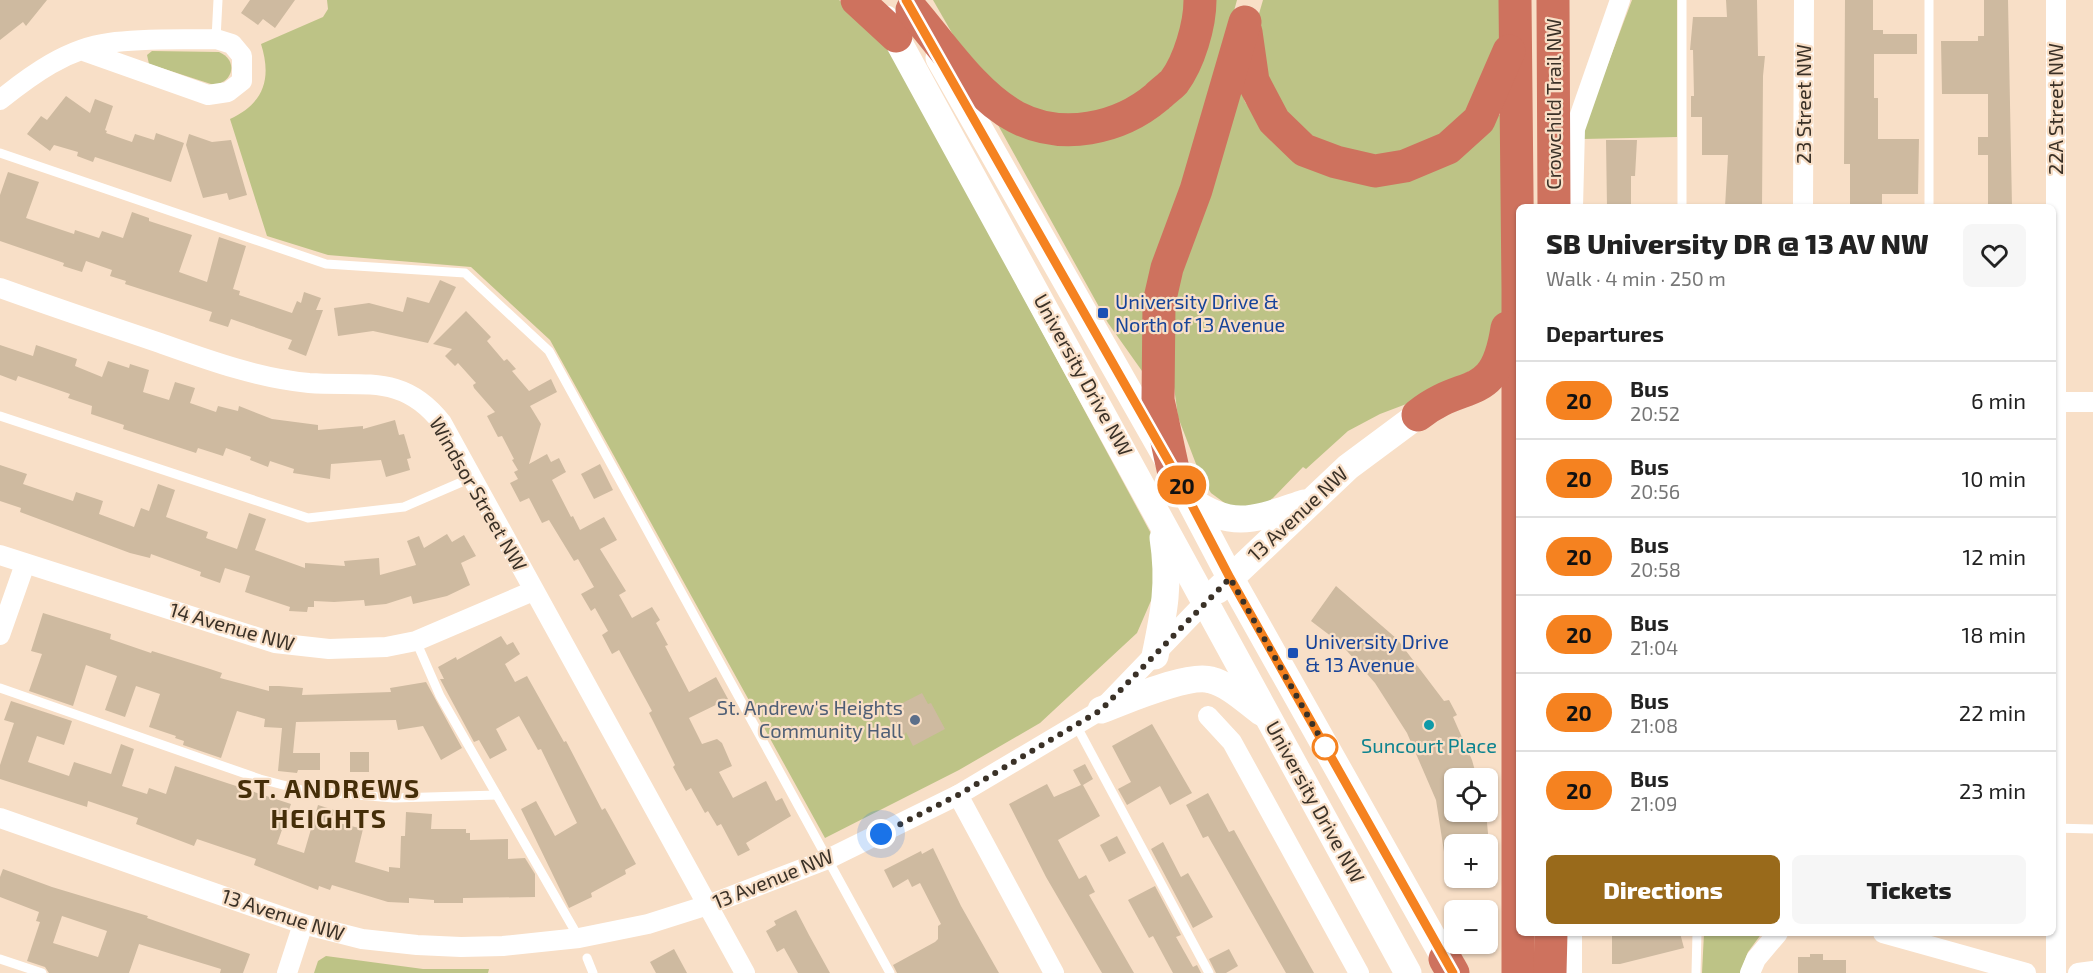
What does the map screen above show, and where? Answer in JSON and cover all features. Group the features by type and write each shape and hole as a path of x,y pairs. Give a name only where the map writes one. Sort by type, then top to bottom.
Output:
{"highway":[{"path":"857,0 905,15 987,98 1018,118 1057,130 1097,127 1118,122 1146,106 1174,82 1194,39 1200,0"},
{"name":"Crowchild Trail NW","path":"1515,0 1517,204"},
{"name":"Crowchild Trail NW","path":"1553,0 1554,204"},
{"path":"1249,11 1253,81 1274,121 1304,150 1336,162 1375,171 1405,166 1448,148 1479,120 1514,38"},
{"path":"1173,469 1158,400 1159,303 1167,268 1196,190 1249,11"},
{"path":"1418,415 1433,403 1482,384 1493,372 1501,358 1516,296"},
{"name":"Crowchild Trail NW","path":"1518,936 1518,973"},
{"path":"1550,973 1551,936"}],"street":[{"name":"University Drive NW","path":"876,0 905,15 1173,469 1230,578 1449,966"},
{"path":"1573,204 1575,129 1620,0"},
{"name":"23 Street NW","path":"1803,204 1804,0"},
{"name":"22A Street NW","path":"2055,204 2056,0"},
{"name":"University Drive NW","path":"905,15 1204,603 1408,973"},
{"path":"0,99 34,73 81,50 109,43 216,39 232,44 242,56 242,81 228,92 208,95 81,50"},
{"name":"Windsor Street NW","path":"0,288 249,373 309,383 375,384 401,390 433,412 442,423 745,973"},
{"path":"2056,402 2093,402"},
{"name":"13 Avenue NW","path":"0,818 303,924 362,939 417,945 503,946 579,938 648,924 708,905 828,859 958,795 1101,710 1204,603 1348,467 1418,415"},
{"path":"1189,499 1204,510 1232,520 1259,518 1314,499"},
{"path":"1155,656 1166,600 1168,567 1158,513"},
{"name":"14 Avenue NW","path":"0,555 275,643 330,650 357,649 416,641 533,591"},
{"path":"0,635 25,564"},
{"path":"1101,710 1191,678 1209,679 1222,684 1270,720"},
{"path":"1208,716 1232,741 1359,973"},
{"path":"958,795 1054,973"},
{"path":"287,973 303,924"},
{"path":"1572,936 1572,973"},
{"path":"1750,973 1756,959 1775,936"},
{"path":"1894,936 2026,973"},
{"name":"22A Street NW","path":"2056,936 2056,973"},
{"path":"2078,973 2093,971"}],"lane":[{"path":"216,39 218,0"},
{"path":"1682,0 1682,204"},
{"path":"1929,0 1929,204"},
{"path":"0,153 326,264 465,273 549,351 890,973"},
{"path":"0,416 308,518 404,507 471,478"},
{"path":"416,641 440,696 579,938"},
{"path":"0,687 260,779 306,791 394,798 497,795"},
{"path":"1076,725 1209,973"},
{"path":"2056,828 2093,829"},
{"path":"1696,973 1697,936"},
{"path":"586,958 593,973"},
{"path":"0,959 42,973"}],"green space":[{"path":"327,0 839,0 883,37 1155,541 1153,596 1137,633 1040,723 959,770 825,838 550,340 471,267 328,255 267,236 230,119 251,105 262,89 266,68 261,44 323,17 328,9"},
{"path":"933,0 1191,0 1185,40 1156,86 1083,120 1014,105 956,40"},
{"path":"1209,0 1237,0 1162,273 1142,371 1108,323 998,125 1142,118"},
{"path":"1263,0 1505,0 1502,32 1460,129 1389,160 1318,146 1269,96 1256,24"},
{"path":"1632,0 1677,0 1677,137 1583,139 1583,130"},
{"path":"152,51 219,52 229,60 231,70 226,80 214,85 149,64 147,55"},
{"path":"1237,77 1245,102 1259,122 1332,177 1502,114 1503,312 1496,357 1409,403 1380,414 1348,431 1306,469 1303,467 1273,498 1263,505 1230,507 1211,493 1201,477 1178,417 1169,328 1179,275"},
{"path":"1704,936 1760,936 1748,952 1740,973 1702,973"},
{"path":"326,956 423,969 489,969 488,973 314,973 318,961"}],"building":[{"path":"0,0 47,0 26,26 23,22 0,40"},
{"path":"250,0 295,0 275,28 263,19 258,25 241,13"},
{"path":"1726,0 1757,0 1758,56 1765,56 1762,204 1725,204 1728,155 1702,155 1702,117 1691,117 1691,96 1694,96 1693,50 1690,50 1693,17 1727,17"},
{"path":"1845,0 1873,0 1873,30 1883,30 1883,34 1917,34 1917,54 1874,54 1874,98 1878,98 1878,139 1919,139 1918,194 1882,194 1882,204 1850,204 1850,164 1844,164"},
{"path":"1984,0 2008,0 2012,204 1988,204 1988,155 1978,155 1978,137 1988,137 1988,94 1942,94 1941,41 1978,41 1978,36 1984,36"},
{"path":"66,96 90,113 95,99 113,106 106,133 132,142 135,134 154,140 156,133 184,143 171,182 95,157 93,162 77,156 78,152 54,145 50,151 27,134 41,116 47,120"},
{"path":"189,134 212,142 231,140 247,195 229,200 227,193 203,198 186,145"},
{"path":"1606,140 1637,140 1635,176 1631,176 1631,204 1607,204"},
{"path":"8,172 39,182 26,218 74,234 75,230 99,238 102,231 123,238 132,212 149,218 149,221 192,235 179,272 207,282 219,237 246,246 233,289 240,291 239,295 292,313 297,301 301,303 304,292 321,298 316,310 323,310 306,356 288,349 292,340 231,319 228,327 209,321 212,312 125,284 126,281 110,276 112,270 86,261 82,272 63,266 64,263 0,241 0,195"},
{"path":"440,280 456,287 428,343 373,331 338,336 334,308 369,303 403,312 407,297 429,303"},
{"path":"466,311 491,337 487,341 504,361 507,359 516,369 512,371 529,391 551,379 557,392 530,406 541,424 529,464 547,454 551,462 559,458 566,472 552,480 580,530 604,517 617,540 600,549 626,591 619,595 632,618 652,607 660,620 656,623 668,645 665,646 689,692 716,677 728,699 689,718 702,744 717,739 722,743 732,766 719,772 733,798 766,781 776,801 782,798 791,816 746,843 750,850 738,856 721,824 717,826 708,811 705,813 691,788 686,791 649,713 652,711 619,650 612,654 602,635 608,631 595,608 591,611 581,594 594,587 578,559 574,561 549,520 542,523 529,498 520,502 510,483 518,479 514,472 518,470 502,436 498,437 487,416 495,412 474,388 473,385 476,383 458,363 455,366 445,356 452,349 433,344"},
{"path":"0,345 33,356 36,345 77,359 75,366 102,377 108,361 129,368 130,364 149,370 143,392 169,400 175,382 195,388 190,403 216,412 218,406 238,411 239,406 272,419 318,425 318,430 363,426 363,429 395,420 399,435 404,434 411,458 407,459 410,470 386,477 381,460 331,464 330,479 293,473 294,469 270,461 268,467 250,460 251,457 226,448 223,456 198,448 196,453 123,429 124,425 91,414 92,406 68,398 70,394 18,376 16,381 0,375"},
{"path":"600,464 613,490 594,499 581,474"},
{"path":"0,465 27,474 23,484 73,501 76,492 103,501 99,514 134,527 141,508 149,511 158,484 175,490 166,517 208,532 206,538 237,549 249,513 266,519 255,550 305,568 305,563 345,566 344,561 379,558 380,575 416,565 407,541 419,536 424,548 447,534 452,542 464,535 476,556 461,563 470,585 447,596 413,604 411,596 386,604 365,606 364,600 314,601 314,607 308,607 307,612 289,611 290,607 245,592 250,576 225,568 220,583 200,576 201,572 151,554 150,558 130,553 20,512 21,508 0,501"},
{"name":"Suncourt Place","path":"1336,586 1397,639 1444,701 1449,700 1457,715 1453,717 1474,768 1444,768 1444,822 1487,822 1488,834 1444,834 1444,852 1436,800 1407,733 1375,683 1340,643 1311,621"},
{"path":"43,613 111,634 110,639 151,653 152,651 222,673 220,678 269,691 269,686 279,686 303,688 302,695 391,692 390,688 426,682 462,748 441,760 423,726 398,730 396,720 296,722 293,753 320,753 320,770 298,770 297,773 278,771 282,728 264,727 265,719 237,711 221,758 183,745 184,741 175,738 176,736 149,727 160,694 136,686 125,717 105,710 117,676 86,665 73,706 29,691 42,654 31,651"},
{"path":"501,636 507,645 513,642 520,654 505,664 515,682 527,676 564,742 566,741 602,810 605,808 636,864 625,870 626,874 591,893 592,897 569,908 521,809 536,801 555,836 577,823 541,749 538,750 519,716 496,729 507,750 490,759 479,740 474,742 440,679 444,679 438,667 456,657 457,660"},
{"name":"St. Andrew's Heights Community Hall","path":"922,693 928,704 931,703 945,729 913,746 906,732 901,741 885,712"},
{"path":"11,701 72,721 64,745 37,736 28,762 69,776 74,762 111,774 121,744 134,749 122,786 147,794 149,788 166,794 175,766 291,804 277,844 304,853 318,805 334,810 331,821 363,829 355,862 389,872 389,867 400,868 401,836 405,836 406,812 432,814 431,829 466,829 466,833 470,833 470,840 508,839 508,859 525,858 535,874 535,897 463,898 463,903 434,903 434,900 409,898 409,903 388,902 332,885 330,890 319,886 318,890 254,865 256,859 197,839 194,846 136,824 138,818 88,801 87,807 0,779 0,765 14,723 4,720"},
{"path":"1152,724 1192,793 1170,805 1160,786 1127,805 1118,789 1131,782 1112,746"},
{"path":"350,752 369,752 369,772 350,772"},
{"path":"1085,764 1093,779 1083,785 1100,816 1058,840 1079,879 1086,875 1095,892 1089,895 1134,973 1102,973 1046,877 1009,804 1047,784 1054,797 1081,785 1073,770"},
{"path":"1208,793 1229,832 1234,830 1314,973 1286,973 1208,836 1203,838 1186,805"},
{"path":"1117,836 1126,853 1109,862 1100,845"},
{"path":"1163,842 1181,877 1188,873 1213,917 1193,928 1151,849"},
{"path":"933,848 961,906 999,973 897,973 893,965 935,942 938,939 938,926 941,924 920,883 912,887 908,879 893,888 884,870 921,851 922,854"},
{"path":"3,869 52,887 148,916 147,918 250,954 243,973 220,973 221,969 139,944 129,973 49,973 45,967 27,961 40,922 36,921 39,912 0,897 0,877","holes":["62,916 107,931 98,957 53,943"]},
{"path":"1155,886 1181,935 1176,937 1193,967 1197,965 1201,973 1173,973 1153,936 1149,938 1128,900"},
{"path":"796,910 830,973 798,973 784,948 777,952 766,931 776,925 774,921"},
{"path":"1612,936 1681,936 1684,948 1612,964"},
{"path":"674,949 687,973 656,973 650,962"},
{"path":"1229,949 1238,966 1226,973 1216,973 1209,959"},
{"path":"1810,954 1823,954 1823,960 1846,960 1846,973 1798,973 1798,957 1810,957"}],"bus line":[{"name":"20","path":"906,0 1173,469 1230,578 1453,973"}],"place":[{"name":"University Drive & North of 13 Avenue","path":"1103,313"},
{"name":"University Drive & 13 Avenue","path":"1293,653"},
{"name":"St. Andrew's Heights Community Hall","path":"915,720"},
{"name":"Suncourt Place","path":"1429,725"}],"district":[{"name":"ST. ANDREWS HEIGHTS","path":"329,804"}],"route":[{"path":"881,834 958,795 1101,710 1230,578 1327,750 1325,747"}]}
